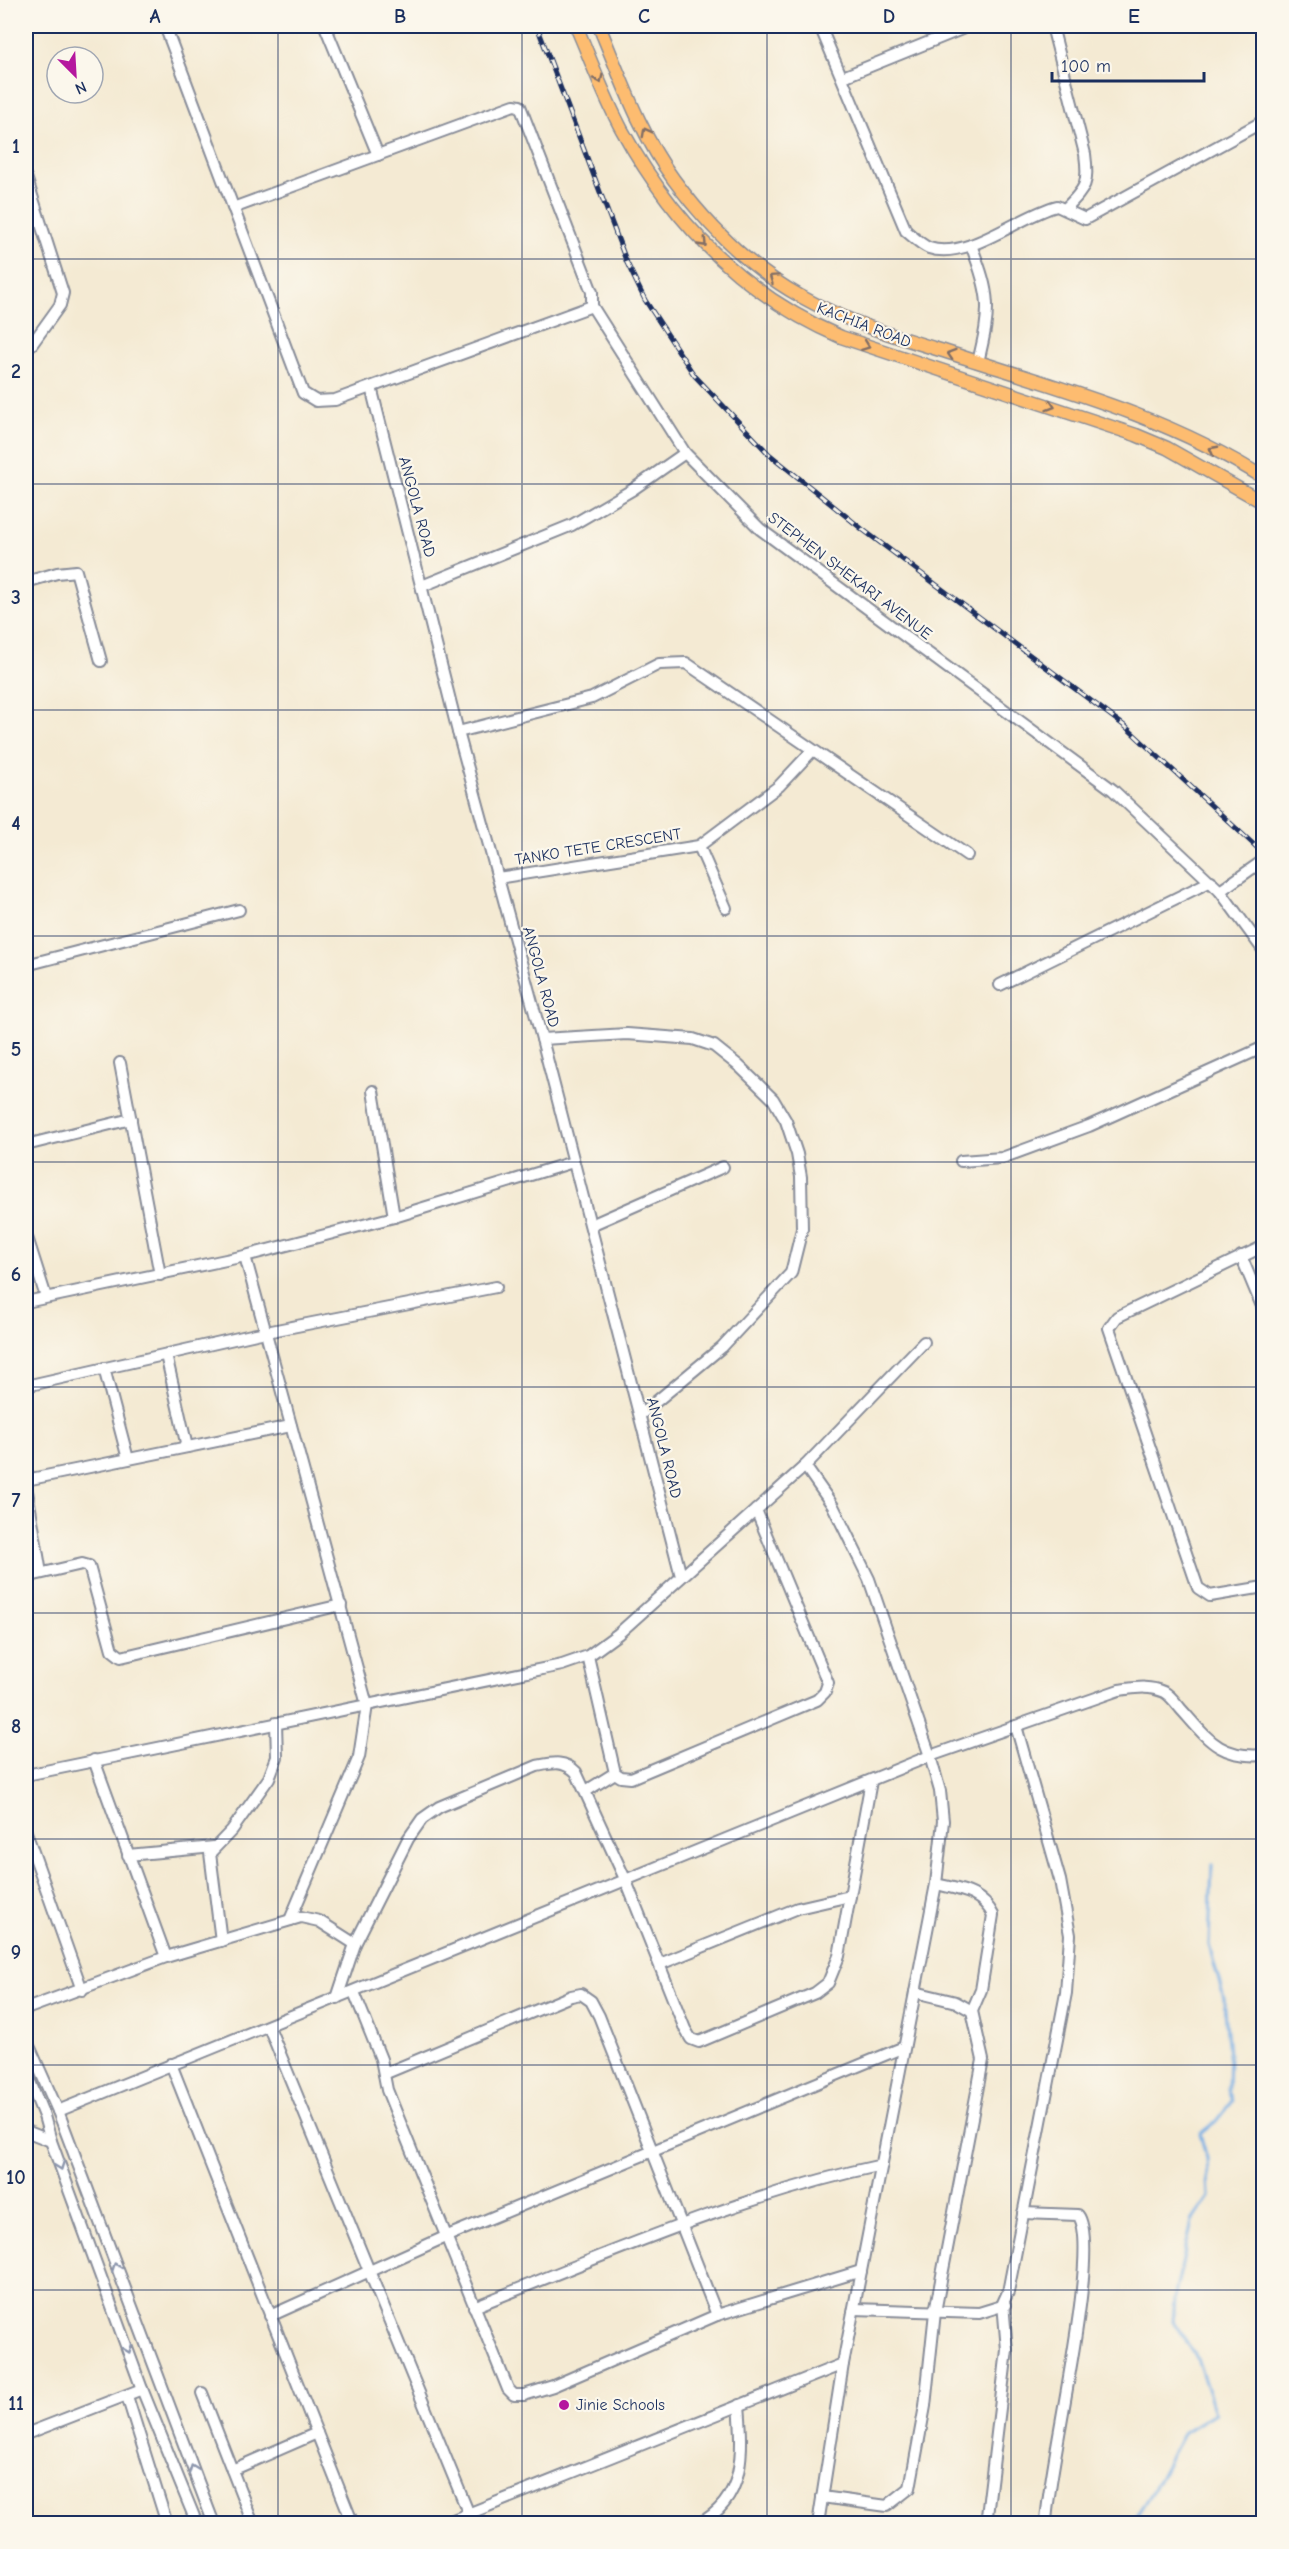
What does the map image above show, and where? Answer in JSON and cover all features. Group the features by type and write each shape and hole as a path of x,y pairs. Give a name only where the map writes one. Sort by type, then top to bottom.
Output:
{"main road":[{"name":"KACHIA ROAD","path":"576,26 621,128 657,187 703,244 758,291 810,323 841,337 1136,435 1183,457 1263,503"},
{"name":"KACHIA ROAD","path":"599,26 640,121 661,159 691,202 742,255 772,277 822,307 887,334 1143,416 1207,447 1263,478"}],"street":[{"path":"165,26 303,393 316,401 335,400 592,306"},
{"path":"233,208 378,155 325,26"},
{"path":"820,26 906,231 928,248 949,250 971,244 1047,208 1057,206 1066,208 1084,219 1098,214 1263,122"},
{"path":"843,77 969,26"},
{"path":"1052,26 1085,154 1088,174 1085,189 1066,208"},
{"name":"STEPHEN SHEKARI AVENUE","path":"378,155 514,105 520,106 592,292 592,306 685,453 760,529 1113,790 1211,881 1263,951"},
{"path":"26,177 63,293 60,305 32,344 26,348"},
{"path":"971,244 982,272 989,307 988,322 978,362"},
{"name":"ANGOLA ROAD","path":"371,387 458,732 542,1039 681,1576"},
{"path":"422,586 572,525 632,490 685,453"},
{"path":"26,582 57,573 76,571 101,660"},
{"path":"458,732 592,698 659,664 686,663 761,712 812,751 967,855"},
{"name":"TANKO TETE CRESCENT","path":"498,878 699,846 779,786 812,751"},
{"path":"699,846 726,908"},
{"path":"1220,891 1263,860"},
{"path":"1000,985 1211,881"},
{"path":"26,965 239,910"},
{"path":"542,1039 627,1034 693,1039 714,1046 739,1066 773,1099 786,1121 796,1154 801,1177 802,1229 791,1273 722,1347 640,1415"},
{"path":"961,1161 1002,1158 1089,1126 1263,1047"},
{"path":"120,1063 160,1275"},
{"path":"373,1091 394,1217"},
{"path":"26,1145 131,1119"},
{"path":"26,1302 245,1256 394,1217 573,1162"},
{"path":"591,1225 723,1167"},
{"path":"26,1234 46,1297"},
{"path":"1263,1246 1117,1317 1109,1328 1198,1588 1210,1596 1263,1587"},
{"path":"245,1256 367,1705 359,1758 290,1920"},
{"path":"1242,1256 1263,1311"},
{"path":"26,1386 266,1333 496,1287"},
{"path":"26,1775 562,1665 588,1656 618,1634 805,1466 924,1342"},
{"path":"166,1355 187,1447"},
{"path":"104,1368 128,1459"},
{"path":"26,1480 291,1426"},
{"path":"805,1466 833,1506 869,1579 930,1756 940,1791 943,1821 936,1884 843,2364 818,2523"},
{"path":"26,1485 41,1573"},
{"path":"588,1656 615,1773 621,1777 632,1778 817,1700 825,1692 828,1683 756,1510"},
{"path":"26,1577 82,1564 89,1566 112,1650 121,1657 341,1605"},
{"path":"58,2111 930,1756 1119,1690 1145,1686 1166,1693 1205,1737 1221,1750 1249,1756 1263,1755"},
{"path":"221,1941 209,1861 214,1847 232,1830 269,1778 277,1757 276,1723"},
{"path":"986,2523 1007,2350 1005,2306 1066,1993 1070,1935 1060,1880 1016,1726"},
{"path":"94,1760 166,1957"},
{"path":"337,1998 355,1944 408,1839 422,1820 439,1806 537,1766 554,1762 568,1764 576,1772 586,1791 626,1881 685,2029 691,2039 699,2042 815,1993 828,1983 839,1956 871,1781"},
{"path":"586,1791 615,1773"},
{"path":"26,1832 82,1990"},
{"path":"128,1855 214,1847"},
{"path":"822,2498 887,2506 896,2502 910,2488 925,2406 935,2312 983,2060 972,2011 981,1990 993,1915 988,1905 974,1893 936,1884"},
{"path":"660,1964 798,1908 850,1896"},
{"path":"26,2009 166,1957 301,1917 319,1921 355,1944"},
{"path":"354,1992 384,2074 387,2090 445,2237 508,2389 514,2395 524,2395 553,2386 717,2315 861,2271"},
{"path":"915,1992 956,2002 972,2011"},
{"path":"384,2074 571,1995 581,1994 591,2001 599,2016 717,2315"},
{"path":"269,2027 468,2512"},
{"path":"26,2039 58,2111 214,2523"},
{"path":"270,2316 445,2237 904,2047"},
{"path":"171,2064 353,2523"},
{"path":"26,2072 142,2389 197,2523"},
{"path":"26,2131 51,2141"},
{"path":"474,2307 682,2225 825,2178 882,2165"},
{"path":"1023,2213 1078,2215 1085,2229 1082,2286 1046,2523"},
{"path":"112,2306 128,2299"},
{"path":"854,2309 979,2313 1005,2306"},
{"path":"443,2523 843,2364"},
{"path":"26,2434 142,2389"},
{"path":"202,2393 253,2523"},
{"path":"127,2396 167,2523"},
{"path":"698,2523 711,2517 725,2504 735,2482 743,2449 739,2405"},
{"path":"232,2470 317,2433"}],"waterway":[{"path":"1131,2524 1154,2488 1184,2432 1215,2413 1197,2358 1173,2321 1176,2290 1192,2221 1209,2197 1207,2158 1200,2134 1216,2121 1232,2101 1228,2090 1229,2055 1224,1999 1209,1945 1212,1864"}],"railway":[{"path":"537,26 627,263 645,300 694,375 769,454 862,529 1126,727 1264,854"}],"place":[{"name":"Jinie Schools","path":"564,2405"}]}
